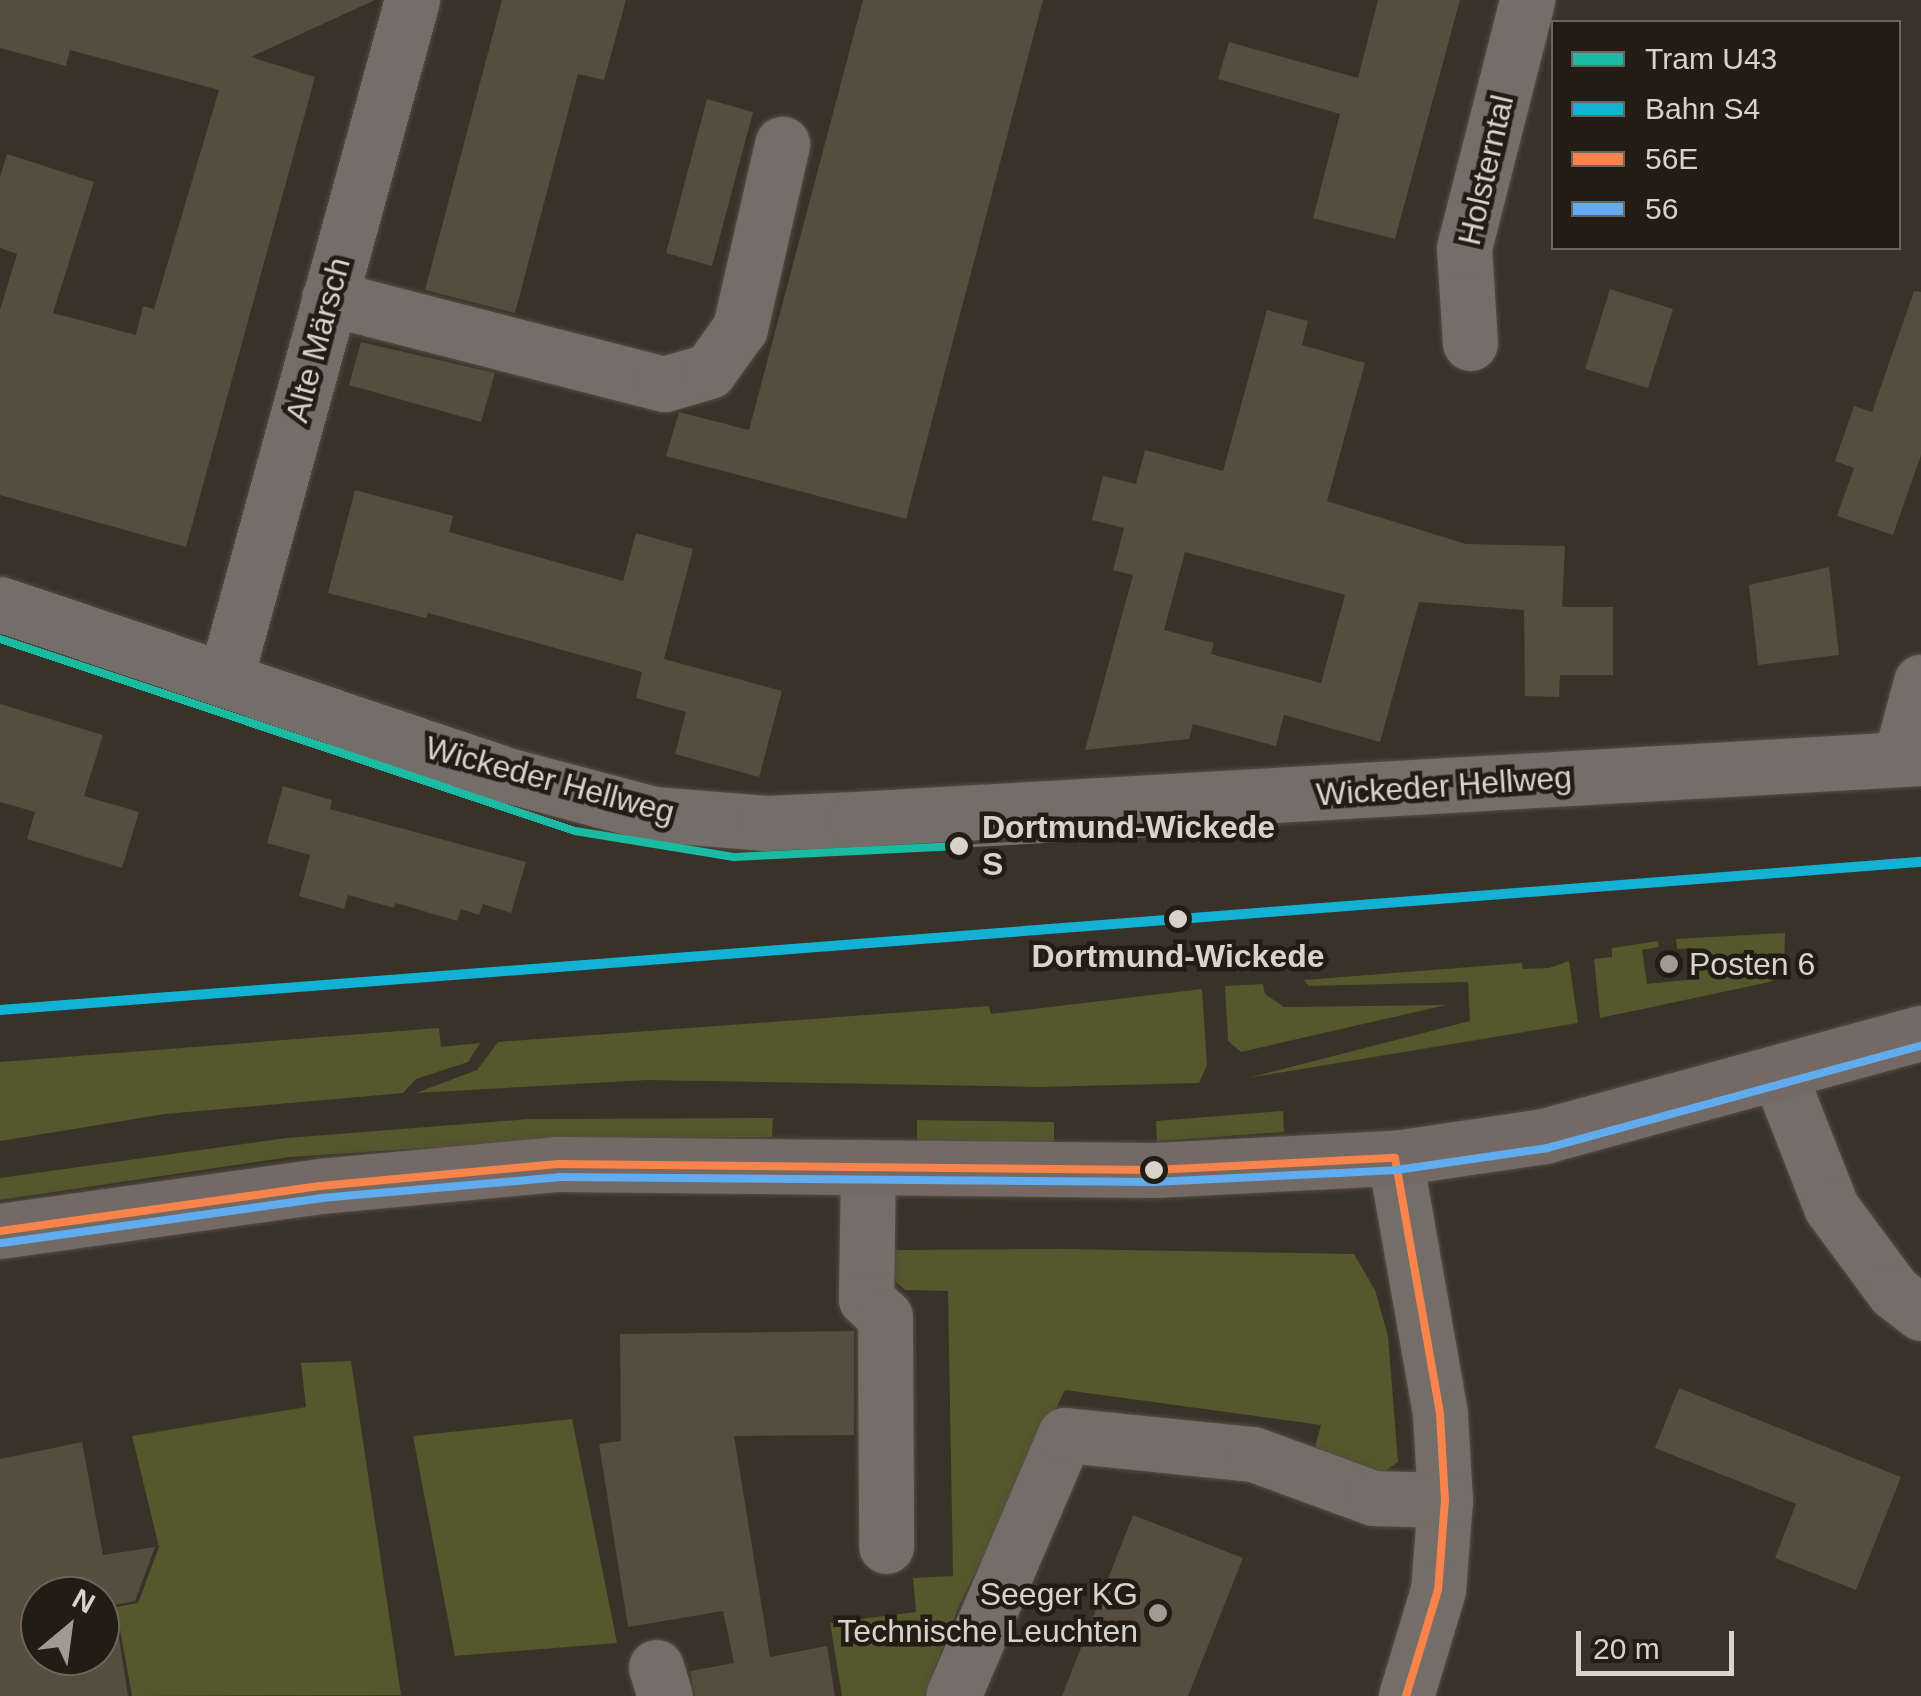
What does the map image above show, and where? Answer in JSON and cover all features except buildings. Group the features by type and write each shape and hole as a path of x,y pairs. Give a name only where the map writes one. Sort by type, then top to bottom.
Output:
{"main road":[{"path":"0,1231 320,1186 558,1164 1189,1169 1395,1158 1544,1136 1921,1033"}],"street":[{"name":"Alte Märsch","path":"224,680 412,0"},
{"name":"Holsterntal","path":"1470,343 1464,248 1526,0"},
{"path":"329,298 664,384 708,371 740,328 782,144"},
{"name":"Wickeder Hellweg","path":"0,604 508,775 654,814 766,822 1178,804 1911,757"},
{"path":"1911,757 1921,682"},
{"path":"1779,1074 1831,1207 1894,1292 1921,1314"},
{"path":"1395,1158 1440,1414 1445,1500 1438,1590 1406,1696"},
{"path":"868,1167 866,1299 886,1317 886,1546"},
{"path":"953,1696 1064,1435 1253,1454 1374,1498 1445,1500"}],"green space":[{"path":"1785,933 1784,972 1770,982 1600,1018 1594,959 1612,957 1612,948 1658,941 1659,947 1642,950 1647,984 1696,979 1693,948 1677,949 1676,939"},
{"path":"1569,961 1578,1023 1248,1078 1470,1021 1468,982 1309,986 1304,980 1522,963 1523,969 1549,968"},
{"path":"1263,984 1265,994 1284,1007 1446,1005 1241,1052 1228,1041 1225,986"},
{"path":"1202,989 1207,1065 1199,1083 1040,1087 647,1080 416,1093 477,1070 498,1042 989,1006 991,1014"},
{"path":"439,1028 441,1047 480,1043 468,1062 416,1079 403,1093 165,1114 0,1141 0,1062"},
{"path":"1283,1111 1284,1132 1157,1141 1156,1121"},
{"path":"773,1118 772,1137 531,1141 290,1157 0,1200 0,1178 287,1138 530,1119"},
{"path":"917,1120 1054,1122 1054,1143 917,1141"},
{"path":"888,1250 1354,1254 1375,1290 1388,1336 1398,1462 1379,1475 1315,1447 1321,1425 1065,1390 959,1606 924,1696 842,1696 830,1623 916,1612 913,1578 953,1576 948,1291 905,1290 896,1282"},
{"path":"351,1361 401,1695 132,1696 120,1629 120,1606 138,1603 159,1547 132,1436 306,1407 301,1363"},
{"path":"572,1419 617,1643 455,1656 413,1436"}],"tram line":[{"name":"U43","path":"0,639 575,831 734,857 959,846"},
{"path":"959,846 1152,835"}],"rail line":[{"name":"S4","path":"0,1010 1921,862"}],"transit line":[{"name":"56","path":"2,1243 321,1198 559,1177 1154,1182 1397,1170 1547,1148 1921,1046"},
{"name":"56E","path":"1395,1158 1440,1414 1445,1500 1438,1590 1406,1696"},
{"name":"56E","path":"0,1231 320,1186 558,1164 1154,1170 1395,1158"}],"place":[{"name":"Dortmund-Wickede S","path":"959,846"},
{"name":"Dortmund-Wickede","path":"1178,919"},
{"name":"Posten 6","path":"1669,964"},
{"name":"Seeger KG Technische Leuchten","path":"1158,1613"}]}
